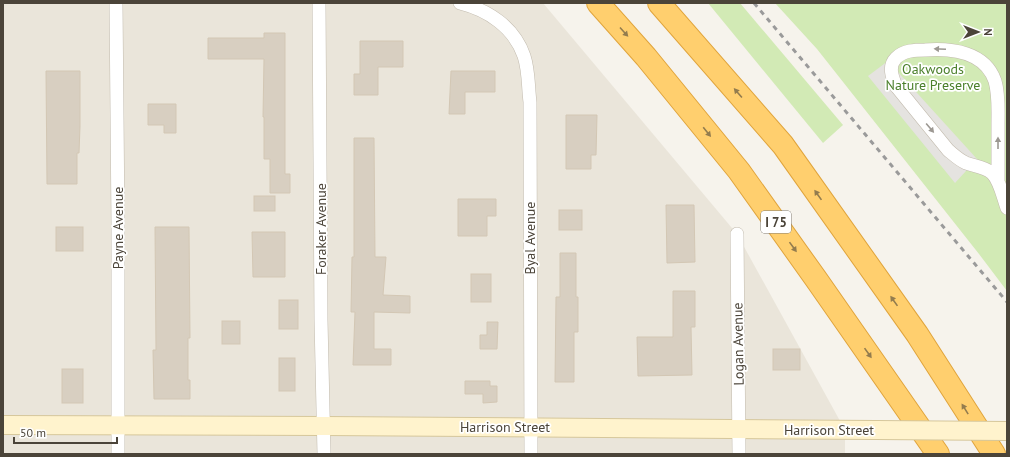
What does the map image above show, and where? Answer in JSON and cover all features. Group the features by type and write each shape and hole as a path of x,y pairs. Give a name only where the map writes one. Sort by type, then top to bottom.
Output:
{"highway":[{"name":"I 75","path":"598,3 646,57 739,171 938,454"},
{"path":"659,3 783,145 917,334 994,454"}],"street":[{"name":"Payne Avenue","path":"116,3 118,454"},
{"name":"Foraker Avenue","path":"320,3 324,454"},
{"name":"Byal Avenue","path":"460,3 480,10 495,18 507,28 524,56 527,70 530,102 531,454"},
{"path":"998,182 998,100 994,80 990,71 975,57 956,50 915,50 896,58 891,67 892,77 896,86 948,150 964,162 984,168 992,173 998,182 1007,208"},
{"name":"Logan Avenue","path":"737,234 739,454"},
{"name":"Harrison Street","path":"3,425 1007,431"}],"shaded area":[{"path":"3,3 543,3 737,234 845,430 845,454 3,454"},
{"path":"888,61 977,159 955,183 868,76"}],"green space":[{"path":"708,3 740,3 843,125 823,143"},
{"name":"Oakwoods Nature Preserve","path":"775,3 1007,3 1007,291 817,49"}],"building":[{"path":"264,33 285,33 285,174 290,174 290,193 270,193 270,159 264,159 264,59 208,59 208,38 264,38"},
{"path":"360,41 403,41 403,67 378,67 378,95 354,95 354,74 360,74"},
{"path":"46,71 80,71 80,126 79,153 77,153 77,184 47,184"},
{"path":"451,71 495,71 495,92 465,92 465,114 449,114"},
{"path":"148,104 176,104 176,133 164,133 164,125 148,125"},
{"path":"566,115 597,115 596,155 591,155 591,169 566,169"},
{"path":"354,138 374,138 375,257 386,257 383,295 410,296 410,313 374,312 374,349 391,349 391,365 353,365 355,312 351,312 352,257 354,257"},
{"path":"254,196 275,196 275,211 254,211"},
{"path":"458,199 496,199 496,216 487,216 487,236 458,236"},
{"path":"666,205 694,205 695,262 667,263"},
{"path":"559,210 582,210 582,230 559,230"},
{"path":"56,227 83,227 83,251 56,251"},
{"path":"155,227 189,227 190,338 188,338 188,380 190,380 190,399 154,399 153,350 156,350"},
{"path":"252,232 285,232 285,277 253,277"},
{"path":"560,253 576,253 578,332 574,332 574,382 555,382 556,297 560,297"},
{"path":"471,274 491,274 491,302 471,302"},
{"path":"673,291 695,291 695,327 691,327 692,375 638,376 637,337 673,337"},
{"path":"279,300 298,300 298,329 279,329"},
{"path":"222,321 240,321 240,344 222,344"},
{"path":"487,322 498,322 497,349 480,349 480,335 487,335"},
{"path":"773,349 800,349 800,370 773,370"},
{"path":"279,358 295,358 295,391 279,391"},
{"path":"62,369 83,369 83,403 62,403"},
{"path":"465,381 490,381 490,386 497,386 497,402 483,403 483,394 465,394"}],"railway":[{"path":"754,3 1007,302"}]}
